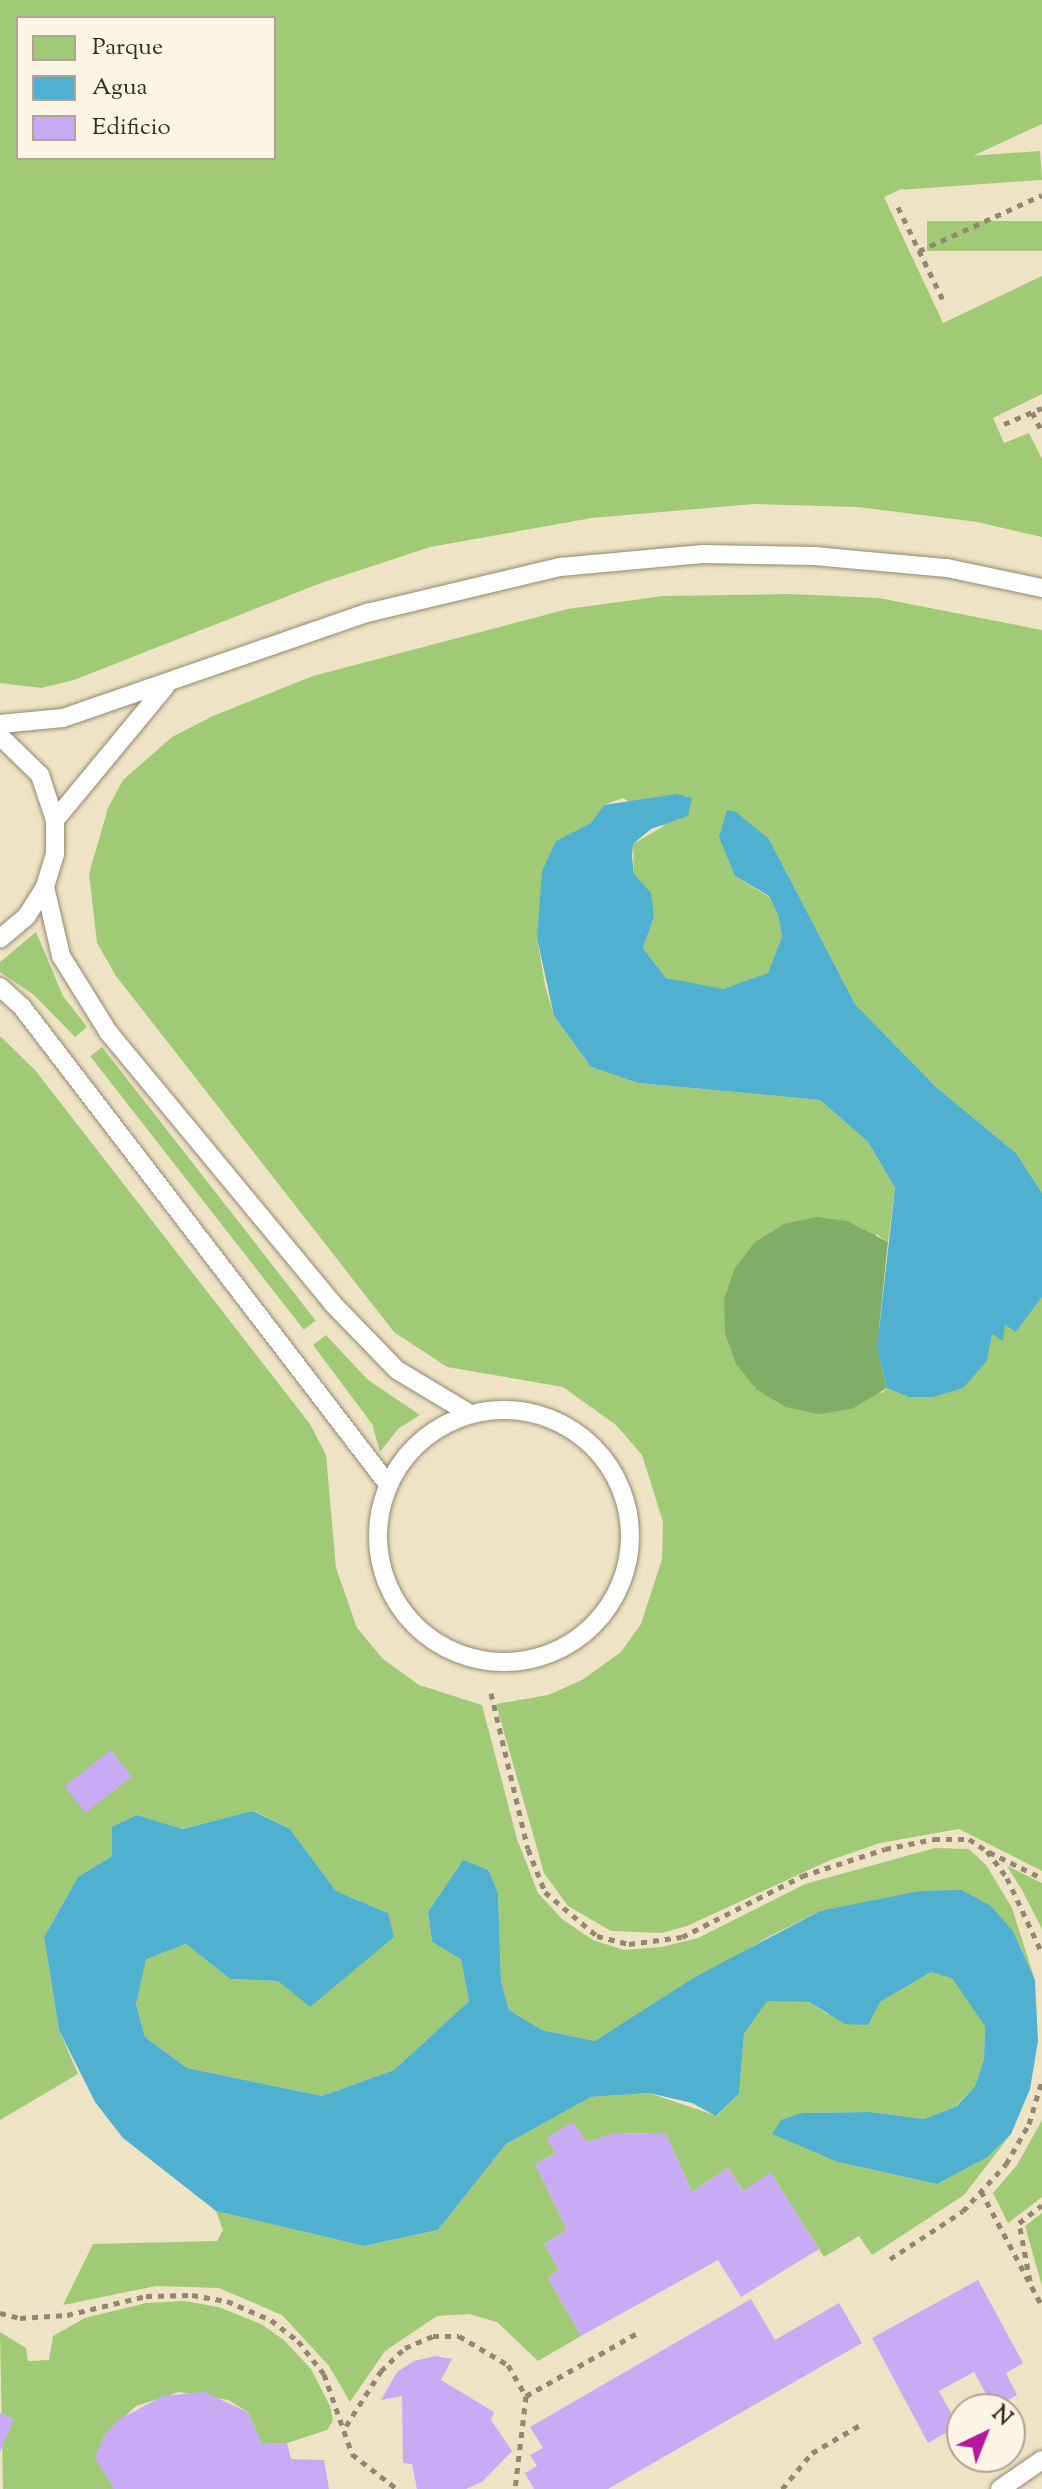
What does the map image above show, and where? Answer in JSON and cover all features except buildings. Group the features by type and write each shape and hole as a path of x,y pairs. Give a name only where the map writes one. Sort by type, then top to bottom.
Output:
{"lane":[{"path":"0,724 63,718 165,687 367,613 560,567 702,554 814,556 947,568 1042,588"},
{"path":"55,820 165,687"},
{"path":"0,736 40,775 55,820 55,854 45,887 27,916 0,939"},
{"path":"45,887 61,956 109,1033 332,1303 397,1370 467,1412 536,1412 579,1433 611,1468 629,1512 629,1560 612,1604 580,1639 537,1659 489,1662 444,1648 407,1618 383,1576 376,1530 387,1483 411,1447 467,1412"},
{"path":"0,987 22,1007 387,1483"},
{"path":"1000,2489 1042,2460"}],"path":[{"path":"919,251 1042,195"},
{"path":"898,207 944,302"},
{"path":"1004,424 1042,408"},
{"path":"1032,412 1042,432"},
{"path":"491,1693 528,1849 545,1892 597,1936 629,1944 682,1937 802,1876 885,1849 934,1839 969,1839 1042,1878"},
{"path":"987,1851 1040,1939 1042,1953"},
{"path":"890,2259 963,2211 1006,2164 1029,2124 1042,2080"},
{"path":"981,2191 1042,2306"},
{"path":"1031,2286 1019,2223 1042,2205"},
{"path":"0,2313 20,2318 67,2315 146,2296 192,2295 227,2301 271,2320 298,2341 324,2374 352,2454 397,2489"},
{"path":"526,2396 639,2332"},
{"path":"345,2427 381,2371 405,2348 433,2336 459,2336 480,2344 508,2365 526,2396 515,2489"},
{"path":"782,2489 812,2453 860,2425"}],"green space":[{"path":"0,0 1042,0 1042,124 884,197 943,323 1042,276 1042,394 993,418 1004,443 1029,433 1042,459 1042,537 977,522 857,507 754,504 592,518 430,547 321,583 74,680 41,688 0,683"},
{"path":"1040,151 1042,180 902,190 900,161"},
{"path":"927,221 1042,221 1042,251 927,251"},
{"path":"789,594 879,598 1042,630 1042,1193 1016,1153 936,1087 855,1004 769,839 735,876 769,897 778,915 782,936 768,974 723,989 704,988 666,978 643,948 654,917 634,874 633,844 664,826 623,798 604,805 592,823 556,841 537,938 545,985 554,1016 591,1067 638,1083 820,1100 868,1142 895,1188 888,1242 876,1234 881,1394 887,1388 908,1397 934,1397 962,1388 987,1361 992,1333 1004,1324 1016,1332 1042,1297 1042,1871 959,1829 880,1843 828,1861 687,1926 662,1933 611,1931 568,1906 544,1873 496,1704 548,1695 582,1680 621,1652 641,1624 662,1559 663,1522 642,1455 616,1425 563,1387 447,1367 394,1332 116,976 97,943 89,874 108,808 123,780 172,737 213,716 313,676 568,609 663,596"},
{"path":"36,932 63,996 87,1027 75,1037 34,995 0,972 0,962"},
{"path":"0,1036 35,1070 310,1424 326,1455 336,1568 357,1628 383,1659 419,1685 482,1705 517,1839 538,1893 562,1919 593,1940 624,1950 662,1947 698,1938 805,1884 935,1848 969,1849 986,1865 1012,1908 1035,1980 1013,1931 862,1904 820,1911 768,1937 595,2041 542,2030 509,2010 501,1981 498,1893 463,1860 428,1912 432,1942 461,1958 469,2001 394,2070 322,2096 187,2068 145,2037 136,2004 145,1959 186,1944 230,1979 278,1981 388,1913 336,1891 290,1829 254,1811 181,1829 137,1815 112,1856 78,1877 44,1937 59,2030 78,2074 0,2120"},
{"path":"102,1047 316,1320 304,1330 90,1056"},
{"path":"816,1217 847,1221 888,1242 877,1347 887,1388 852,1409 818,1414 786,1407 757,1390 736,1364 725,1333 724,1299 735,1268 755,1242 784,1224"},
{"path":"326,1335 368,1380 420,1415 398,1429 380,1452 372,1424 313,1345"},
{"path":"1007,1866 1042,1883 1042,1929 1022,1890"},
{"path":"931,1972 952,1977 985,2025 984,2059 975,2086 956,2106 924,2119 870,2112 802,2113 838,2162 937,2184 988,2157 1011,2134 964,2195 872,2255 859,2236 824,2257 771,2173 743,2191 728,2168 692,2192 666,2134 615,2133 587,2142 547,2139 556,2153 535,2164 567,2230 544,2244 559,2270 548,2278 581,2336 538,2361 497,2322 469,2314 437,2316 385,2351 350,2402 329,2366 282,2315 219,2288 156,2286 63,2305 93,2244 217,2241 223,2230 216,2211 364,2246 438,2230 506,2144 591,2097 649,2093 717,2116 739,2094 744,2034 767,2000 809,2002 827,2014 880,2002"},
{"path":"1042,2120 1042,2197 1008,2223 993,2193 1017,2165"},
{"path":"1042,2213 1042,2286 1025,2226"},
{"path":"184,2301 219,2307 261,2324 284,2340 311,2369 330,2406 333,2420 327,2430 287,2443 262,2444 248,2412 228,2400 179,2392 136,2406 104,2436 96,2458 114,2489 3,2489 0,2332 26,2348 28,2361 49,2360 53,2336 85,2318 146,2303"}],"water":[{"path":"677,794 692,798 688,816 651,829 633,844 632,856 634,874 651,893 654,917 643,948 666,978 723,989 768,973 782,936 778,915 769,896 735,876 719,837 727,810 736,812 769,839 855,1004 936,1087 1016,1153 1042,1193 1042,1297 1016,1332 1005,1325 1003,1341 992,1334 987,1361 963,1388 934,1397 908,1397 887,1388 877,1347 895,1188 868,1142 820,1100 638,1083 591,1067 554,1016 537,938 542,871 556,841 591,823 604,805"},
{"path":"253,1811 290,1829 336,1891 388,1913 394,1937 310,2007 278,1981 230,1979 186,1944 146,1959 136,2004 145,2037 187,2068 322,2096 394,2070 469,2001 461,1959 432,1942 428,1912 463,1860 488,1870 498,1893 501,1981 509,2010 542,2030 595,2041 695,1977 820,1911 920,1891 961,1890 991,1906 1013,1931 1035,1980 1038,2041 1030,2089 1011,2134 988,2157 937,2184 838,2162 772,2134 781,2120 802,2113 870,2112 924,2119 957,2106 975,2086 984,2059 985,2026 952,1978 931,1972 880,2002 868,2025 845,2024 809,2002 767,2001 744,2034 739,2094 716,2116 692,2103 649,2093 591,2097 506,2144 438,2230 364,2246 216,2211 123,2138 95,2102 59,2030 44,1937 78,1877 112,1856 112,1827 137,1815 182,1829"}]}
